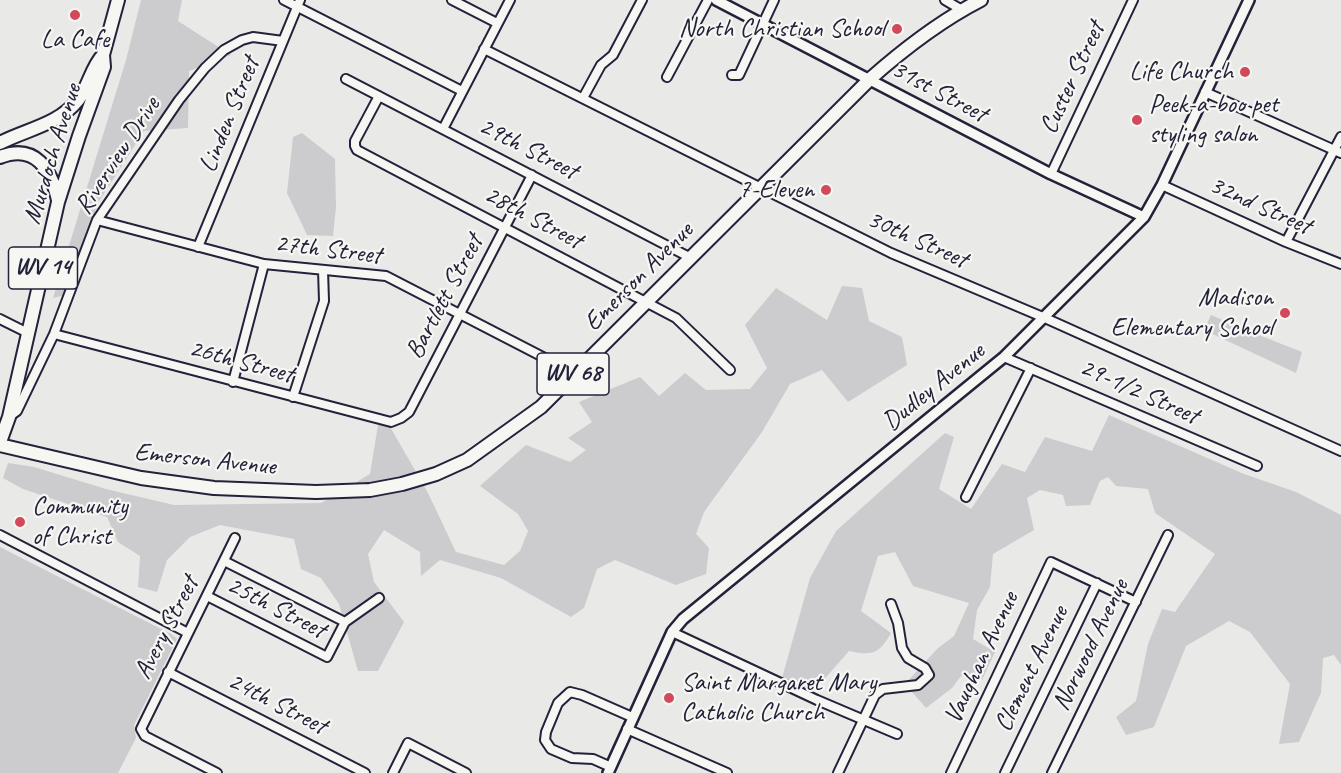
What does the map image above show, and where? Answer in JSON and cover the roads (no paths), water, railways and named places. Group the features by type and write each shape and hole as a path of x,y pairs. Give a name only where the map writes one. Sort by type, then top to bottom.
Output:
{"main road":[{"name":"Murdoch Avenue","path":"0,443 9,417 58,202 104,67 103,55 118,0"},
{"name":"Emerson Avenue","path":"0,443 174,484 262,491 370,490 413,481 467,460 541,407 870,79 903,50 962,10 981,0"},
{"name":"Murdoch Avenue","path":"69,109 79,99 95,64 103,55"},
{"path":"69,109 77,122 79,136"},
{"name":"WV 14","path":"0,142 43,126 69,109"},
{"path":"0,157 11,153 37,159 50,173 58,202"}],"street":[{"path":"284,0 299,3 462,91"},
{"path":"452,0 497,23"},
{"path":"443,129 510,0"},
{"path":"583,99 601,65 613,55 642,0"},
{"path":"667,77 708,0"},
{"name":"31st Street","path":"716,0 1051,174 1144,217"},
{"path":"732,75 739,75 774,0"},
{"path":"945,0 962,10"},
{"name":"Custer Street","path":"1051,174 1133,0"},
{"name":"Dudley Avenue","path":"609,770 672,632 683,619 1004,357 1144,217 1162,185 1249,0"},
{"name":"Linden Street","path":"198,247 299,3"},
{"name":"Riverview Drive","path":"9,417 17,411 54,334 97,220 179,100 204,68 224,50 242,39 253,37 283,41"},
{"name":"30th Street","path":"484,49 891,253 1044,318 1341,451"},
{"name":"29th Street","path":"346,79 691,258"},
{"path":"1205,92 1338,151"},
{"name":"28th Street","path":"379,96 355,141 357,150 676,318 730,370"},
{"path":"1286,242 1338,151 1341,136"},
{"name":"Bartlett Street","path":"412,405 532,175"},
{"name":"32nd Street","path":"1162,185 1286,242 1341,264"},
{"name":"27th Street","path":"97,220 264,264 386,276 574,373"},
{"path":"233,381 264,264"},
{"path":"293,397 324,301 323,270"},
{"path":"0,319 28,333"},
{"name":"26th Street","path":"54,334 385,422 401,418 409,412 412,405"},
{"name":"29-1/2 Street","path":"1004,357 1257,466"},
{"path":"966,498 1031,368"},
{"path":"0,535 188,633"},
{"name":"Norwood Avenue","path":"1052,773 1168,535"},
{"name":"Avery Street","path":"218,773 145,736 141,729 235,538"},
{"path":"224,561 345,622 379,598"},
{"name":"Vaughan Avenue","path":"951,773 1051,562 1097,583"},
{"path":"1097,583 1136,602"},
{"name":"Clement Avenue","path":"1005,773 1097,583"},
{"name":"25th Street","path":"207,596 327,657 345,622"},
{"path":"838,773 875,695 883,689 918,685 929,675 925,668 908,658 902,648 898,623 891,604"},
{"path":"672,632 817,700 897,734"},
{"name":"24th Street","path":"168,672 365,773"},
{"path":"609,770 593,759 572,758 551,749 545,740 546,732 558,703 570,692 632,717"},
{"path":"627,729 728,773"},
{"path":"393,773 408,743 466,773"}],"place":[{"name":"La Cafe","path":"75,15"},
{"name":"North Christian School","path":"897,29"},
{"name":"Life Church","path":"1245,72"},
{"name":"Peek-a-boo pet styling salon","path":"1137,120"},
{"name":"7-Eleven","path":"826,190"},
{"name":"Madison Elementary School","path":"1285,313"},
{"name":"Community of Christ","path":"20,522"},
{"name":"Saint Margaret Mary Catholic Church","path":"669,698"}]}
